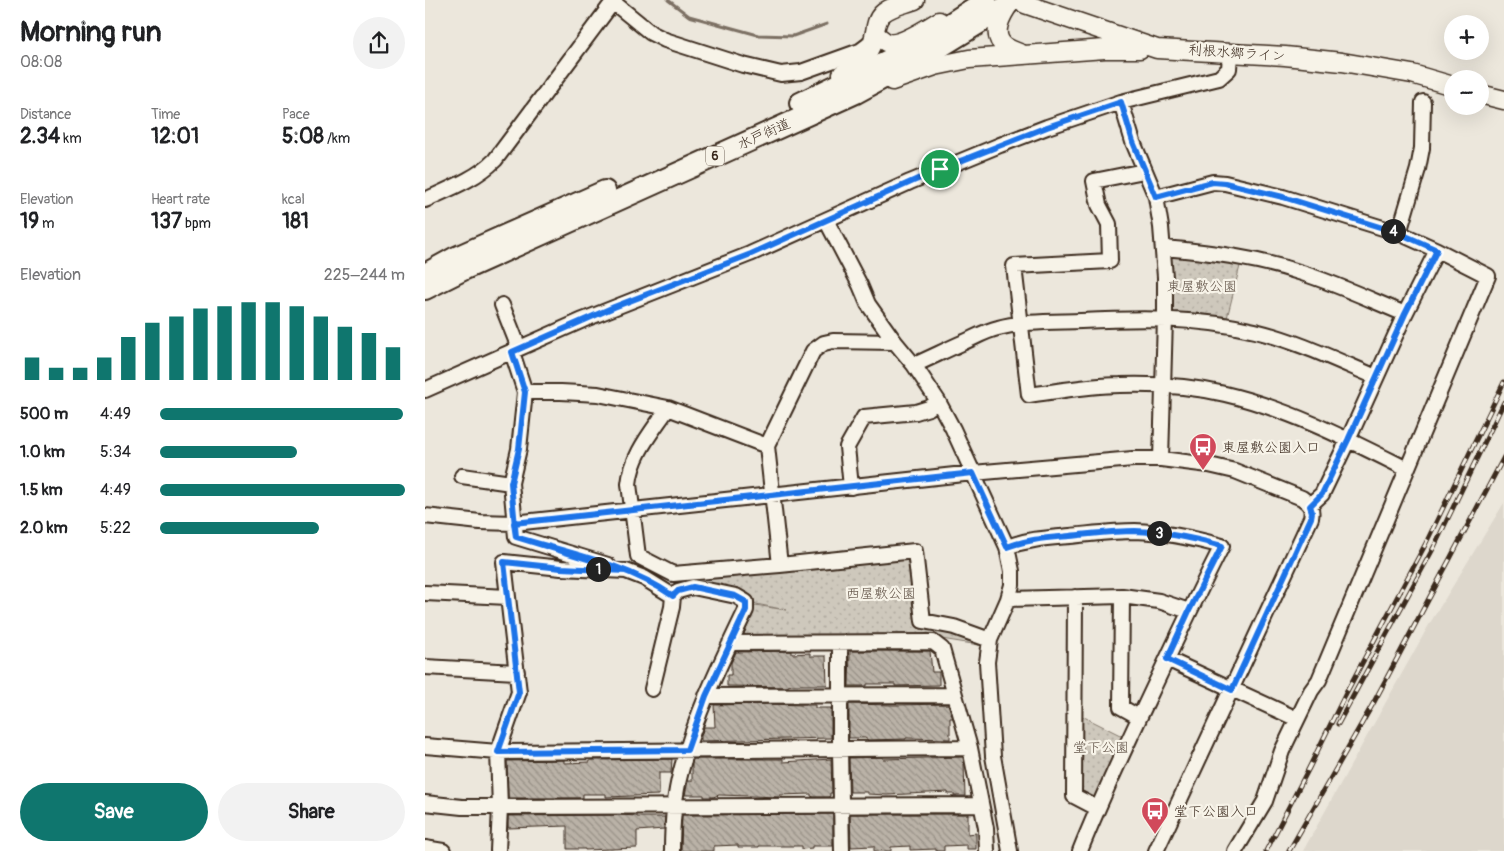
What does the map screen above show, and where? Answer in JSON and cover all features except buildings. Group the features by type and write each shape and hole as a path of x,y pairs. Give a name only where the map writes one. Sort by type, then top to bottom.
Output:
{"highway":[{"name":"水戸街道","path":"425,274 454,258 815,97 911,49 983,2"},
{"name":"水戸街道","path":"425,289 856,93 937,49 1016,2"}],"main road":[{"path":"815,97 836,77 856,67 863,61 873,38 876,22 885,12 915,0"},
{"path":"873,38 889,43 897,42 961,9 983,2"},
{"path":"1016,2 1001,16 998,26 1000,39 1006,47 1022,54"},
{"name":"利根水郷ライン","path":"1016,2 1157,49 1285,56 1412,74 1444,83"},
{"path":"856,93 956,61 1022,54 1105,49 1157,49"},
{"path":"1489,96 1504,100"}],"street":[{"path":"425,200 474,176 490,165 505,148 613,2 651,33 665,40 743,65 781,74 801,72 860,51 873,38"},
{"path":"425,390 598,314 751,254 910,182 1000,145 1121,102 1219,78 1229,69 1230,52"},
{"path":"1121,102 1127,127 1156,197 1163,248 1165,318 1161,459"},
{"path":"1399,233 1418,169 1422,148 1423,102"},
{"path":"1144,171 1094,181 1099,205 1109,224 1111,261 1014,266 1029,395 1119,385 1195,388 1259,403 1298,417 1407,469"},
{"path":"1156,197 1213,182 1225,183 1283,197 1399,233 1487,276 1319,680 1311,691 1282,751 1265,801 1235,851"},
{"path":"825,220 860,285 868,304 914,365 938,401 953,429 1007,547 1013,571 1012,585 990,640 987,662 993,756 1010,851"},
{"path":"1163,248 1221,254 1275,265 1331,283 1405,314"},
{"path":"1310,506 1322,494 1405,314 1437,250"},
{"path":"502,306 525,392 519,449 511,483 516,537 626,571 644,578 673,596"},
{"path":"914,365 997,328 1021,324 1165,318 1256,331 1317,352 1376,377"},
{"path":"780,565 767,446 813,351 824,343 833,341 895,342"},
{"path":"525,392 597,394 668,408 767,446"},
{"path":"851,487 847,447 864,417 916,412 929,408 938,401"},
{"path":"668,408 639,450 630,473 629,484 638,556 673,574 915,551 923,621 954,626 990,640"},
{"path":"425,516 480,522 514,523 1110,460 1161,459 1209,465 1235,471 1302,498 1310,506 1311,518 1156,851"},
{"path":"462,476 511,483"},
{"path":"1007,547 1034,539 1135,531 1181,536 1222,546 1139,717 1097,808 1080,851"},
{"path":"498,851 500,807 498,752 519,692 504,562 561,568 626,571"},
{"path":"652,689 673,596 678,591 693,587 735,596 746,602 746,610 706,696 680,772 674,806 672,851"},
{"path":"425,593 507,597"},
{"path":"1008,598 1122,596 1159,601 1189,611"},
{"path":"1122,596 1121,706 1139,717"},
{"path":"1075,597 1074,796 1097,808"},
{"path":"730,643 933,642 942,649 970,748 986,828 987,851"},
{"path":"840,643 842,851"},
{"path":"1167,659 1297,719"},
{"path":"425,667 517,672"},
{"path":"706,696 955,695"},
{"path":"425,746 498,752 970,748"},
{"path":"425,803 462,807 981,805"},
{"path":"425,848 443,851"}],"shaded area":[{"path":"1504,503 1504,851 1303,851 1430,623"}],"green space":[{"name":"東屋敷公園","path":"1171,254 1241,262 1226,322 1173,314 1173,280 1169,259"},
{"name":"西屋敷公園","path":"907,556 912,559 919,627 951,632 979,645 929,637 743,640 740,636 755,605 786,610 756,604 751,598 689,582 692,578"},
{"name":"堂下公園","path":"1082,716 1126,738 1097,799 1082,793"}],"waterway":[{"path":"668,0 689,16 758,35 793,36 827,24"}],"railway":[{"path":"1266,851 1345,695 1425,545 1504,382"},
{"path":"1338,724 1434,547 1504,402"},
{"path":"1289,851 1374,702 1504,457"}],"place":[{"name":"東屋敷公園入口","path":"1203,471"},
{"name":"堂下公園入口","path":"1155,835"}],"route":[{"path":"940,169 751,254 614,307 512,352 525,392 519,449 511,483 514,523 516,537 626,571 561,568 504,562 519,692 498,752 687,750 706,696 746,610 746,602 735,596 693,587 678,591 673,596 644,578 626,571 598,562 516,537 514,523 973,473 1007,547 1034,539 1135,531 1181,536 1222,546 1167,659 1232,690 1311,518 1310,506 1322,494 1405,314 1437,250 1399,233 1283,197 1225,183 1213,182 1156,197 1127,127 1121,102 1047,127 940,169"}]}
